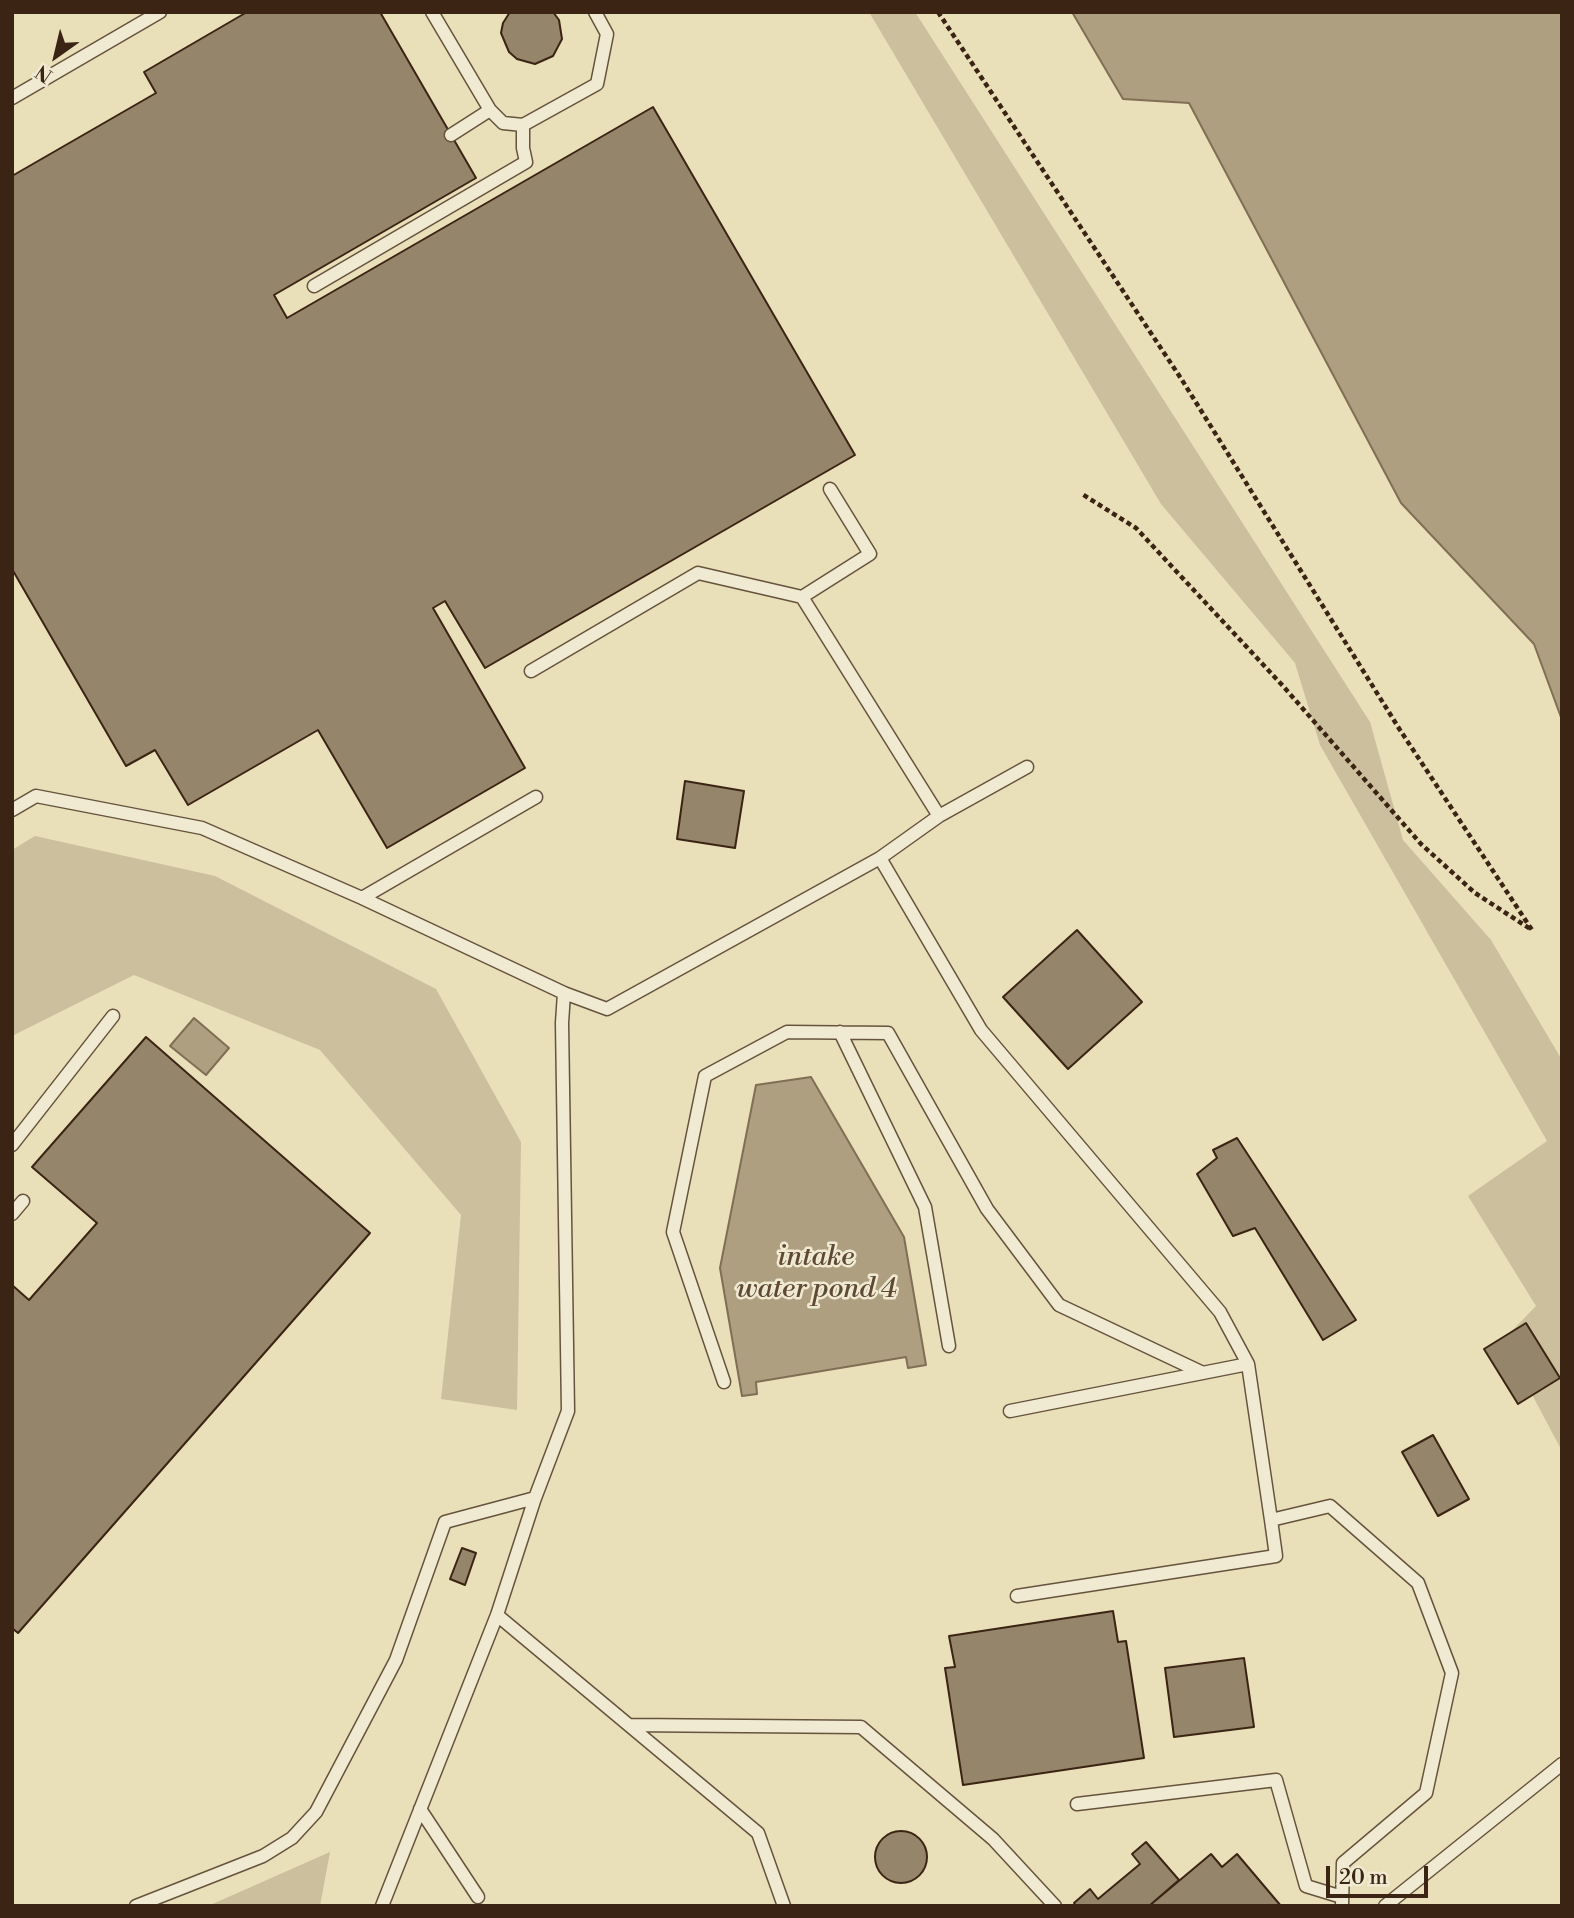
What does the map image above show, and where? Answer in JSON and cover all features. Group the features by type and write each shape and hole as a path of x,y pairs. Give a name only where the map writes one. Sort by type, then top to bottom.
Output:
{"lane":[{"path":"12,98 160,12"},
{"path":"432,12 490,110 503,123 523,125 597,84 607,34 595,12"},
{"path":"451,135 490,110"},
{"path":"314,286 526,162 523,125"},
{"path":"802,597 870,554 830,489"},
{"path":"531,671 698,573 802,597 939,816"},
{"path":"12,810 36,796 202,828 362,898 564,993 607,1009 880,858 939,816 1027,767"},
{"path":"362,898 536,797"},
{"path":"880,858 981,1030 1220,1311 1248,1364 1276,1556 1017,1596"},
{"path":"382,1906 497,1615 535,1498 568,1411 562,1023 564,993"},
{"path":"12,1144 113,1016"},
{"path":"723,1382 673,1232 705,1076 787,1032 888,1033 987,1209 1059,1305 1203,1373"},
{"path":"840,1032 925,1207 950,1346"},
{"path":"12,1214 23,1201"},
{"path":"1010,1411 1248,1364"},
{"path":"136,1906 263,1856 292,1838 316,1811 396,1660 445,1522 535,1498"},
{"path":"1077,1804 1276,1780 1306,1885 1342,1901 1343,1863 1426,1793 1452,1673 1418,1583 1331,1506 1271,1520"},
{"path":"497,1615 758,1833 784,1906"},
{"path":"629,1725 861,1727 993,1839 1055,1906"},
{"path":"1385,1906 1562,1764"},
{"path":"420,1809 478,1897"}],"path":[{"path":"938,12 1182,380 1400,730 1532,930 1475,893 1421,844 1283,686 1136,528 1082,495"}],"shaded area":[{"path":"869,12 915,12 1370,722 1403,840 1491,940 1562,1060 1562,1451 1503,1340 1536,1306 1468,1196 1547,1141 1320,745 1295,663 1161,504"},
{"path":"35,836 215,876 436,989 521,1142 517,1410 441,1399 461,1215 320,1050 134,975 12,1036 12,850"},
{"path":"330,1852 320,1906 208,1906"}],"water":[{"path":"1072,12 1562,12 1562,720 1534,644 1401,503 1189,103 1123,99"},
{"path":"194,1018 229,1048 206,1075 170,1046"},
{"name":"intake water pond 4","path":"811,1077 904,1237 926,1365 908,1368 906,1357 756,1382 757,1394 742,1396 720,1268 756,1085"}],"building":[{"path":"247,12 380,12 476,178 274,295 287,318 653,107 855,455 485,668 445,601 433,608 525,768 387,848 318,730 188,805 155,750 126,766 12,569 12,176 156,93 144,72"},
{"path":"510,12 553,12 559,20 562,39 553,56 535,64 517,59 509,52 501,33 503,23"},
{"path":"685,781 744,791 735,848 677,839"},
{"path":"1077,930 1142,1002 1068,1069 1003,997"},
{"path":"146,1037 370,1233 18,1633 12,1628 12,1285 29,1300 97,1223 32,1167"},
{"path":"1237,1138 1356,1320 1323,1340 1255,1228 1233,1236 1197,1174 1217,1158 1213,1150"},
{"path":"1526,1323 1560,1378 1518,1404 1484,1349"},
{"path":"1433,1435 1469,1499 1438,1516 1402,1452"},
{"path":"462,1548 476,1553 465,1585 450,1579"},
{"path":"1113,1611 1118,1642 1126,1641 1144,1758 963,1785 945,1668 955,1667 949,1636"},
{"path":"1244,1658 1254,1727 1174,1737 1165,1668"},
{"path":"901,1831 920,1838 927,1857 920,1876 901,1883 882,1876 875,1857 882,1838"},
{"path":"1146,1842 1179,1880 1149,1906 1076,1906 1074,1903 1090,1889 1098,1899 1140,1864 1132,1854"},
{"path":"1211,1854 1222,1867 1237,1854 1281,1906 1149,1906"}]}
